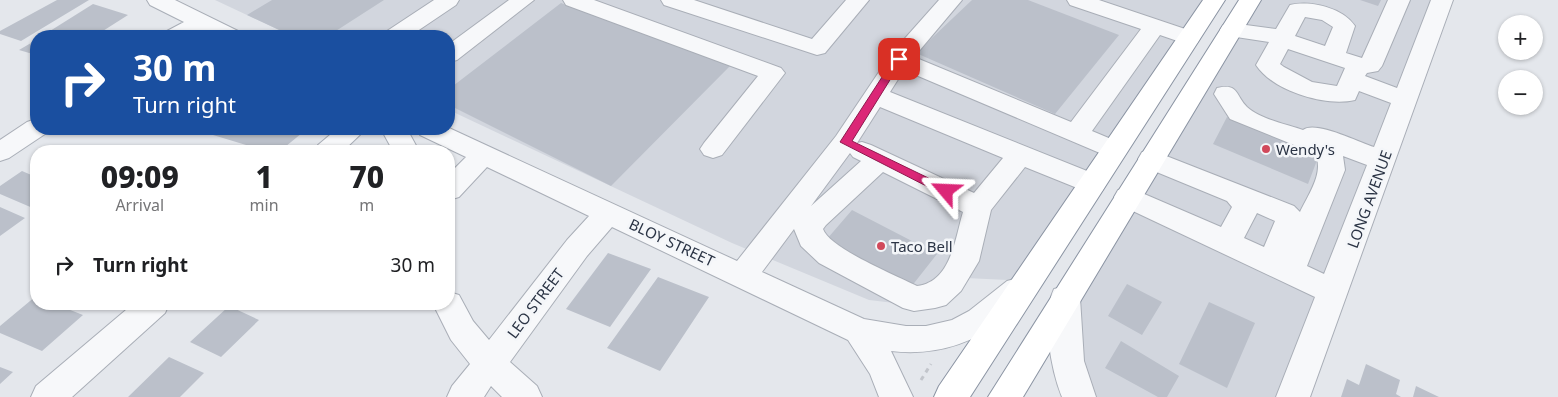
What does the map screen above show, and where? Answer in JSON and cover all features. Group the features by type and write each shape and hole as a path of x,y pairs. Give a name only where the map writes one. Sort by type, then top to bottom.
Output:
{"highway":[{"path":"951,397 1214,0"},
{"path":"1005,397 1250,0"}],"street":[{"path":"158,0 217,30"},
{"path":"404,30 448,0"},
{"path":"455,51 523,0"},
{"path":"574,0 773,73 713,149"},
{"path":"672,0 817,48 858,0"},
{"path":"743,275 846,142 874,95 899,59 951,0"},
{"path":"1078,0 1189,38"},
{"path":"1333,56 1344,26 1338,20 1298,10 1280,39 1268,65 1277,76 1323,93 1346,94 1355,73 1370,66 1399,0"},
{"name":"LONG AVENUE","path":"1293,397 1442,0"},
{"path":"185,30 200,22"},
{"path":"1076,134 1154,26"},
{"path":"1231,30 1271,35 1333,56 1355,73 1405,100"},
{"path":"899,59 1114,150"},
{"path":"1200,80 1226,94 1240,113 1252,120 1382,161"},
{"path":"874,95 1092,184"},
{"path":"0,152 30,132"},
{"path":"334,145 346,135"},
{"name":"BLOY STREET","path":"442,135 859,331 910,341 947,336 982,319 1028,281"},
{"path":"1281,267 1332,170 1332,159 1317,140"},
{"path":"846,142 978,207"},
{"path":"455,184 485,154"},
{"path":"880,159 849,188 832,200 808,227 811,238 829,255 914,299 935,296 950,283 964,261 978,207 1020,155"},
{"path":"1152,159 1284,213 1290,219 1281,267"},
{"path":"1227,242 1247,205 1237,194"},
{"path":"1128,197 1334,292"},
{"name":"LEO STREET","path":"464,397 577,248 609,212"},
{"path":"1065,298 1068,369 1079,397"},
{"path":"48,397 147,310"},
{"path":"452,310 467,336 490,364 525,397"},
{"name":"BLOY STREET","path":"859,331 884,367 908,389"}],"path":[{"path":"908,389 934,360"}],"shaded area":[{"path":"215,0 1214,0 1028,281 966,278 928,307 869,300 732,243 455,113 455,30 279,30"},
{"path":"1250,0 1440,0 1291,397 1079,397 1065,298"}],"building":[{"path":"57,0 89,0 39,30 30,30 30,36 21,41 0,34 0,31"},
{"path":"272,0 384,0 337,30 279,30 247,15"},
{"path":"972,0 1028,0 1119,35 1055,114 916,53"},
{"path":"1360,0 1381,0 1378,6"},
{"path":"561,3 730,66 611,186 455,108 455,84"},
{"path":"93,4 128,15 104,30 52,30"},
{"path":"30,44 30,53 19,50"},
{"name":"Wendy's","path":"1227,117 1319,155 1308,184 1213,144"},
{"path":"213,135 300,135 287,145 246,145"},
{"path":"22,171 30,174 30,207 0,194 0,186"},
{"path":"0,207 25,218 0,236"},
{"name":"Taco Bell","path":"852,210 937,254 911,287 827,239"},
{"path":"608,253 651,269 610,327 566,309"},
{"path":"658,277 709,297 660,371 607,348"},
{"path":"1127,284 1162,302 1142,335 1108,316"},
{"path":"30,301 30,310 70,310 83,315 42,351 0,333 0,326"},
{"path":"1209,302 1255,323 1227,388 1179,364"},
{"path":"225,310 238,310 259,320 221,357 190,342"},
{"path":"1121,341 1179,376 1167,397 1158,397 1105,368"},
{"path":"169,357 204,373 180,397 128,397"},
{"path":"1366,364 1400,380 1396,394 1401,397 1341,397 1347,379 1359,385"},
{"path":"0,367 13,372 0,384"},
{"path":"1416,386 1439,397 1413,397"}],"place":[{"name":"Wendy's","path":"1266,149"},
{"name":"Taco Bell","path":"881,246"}],"route":[{"path":"899,59 874,95 846,142 946,191"}]}
